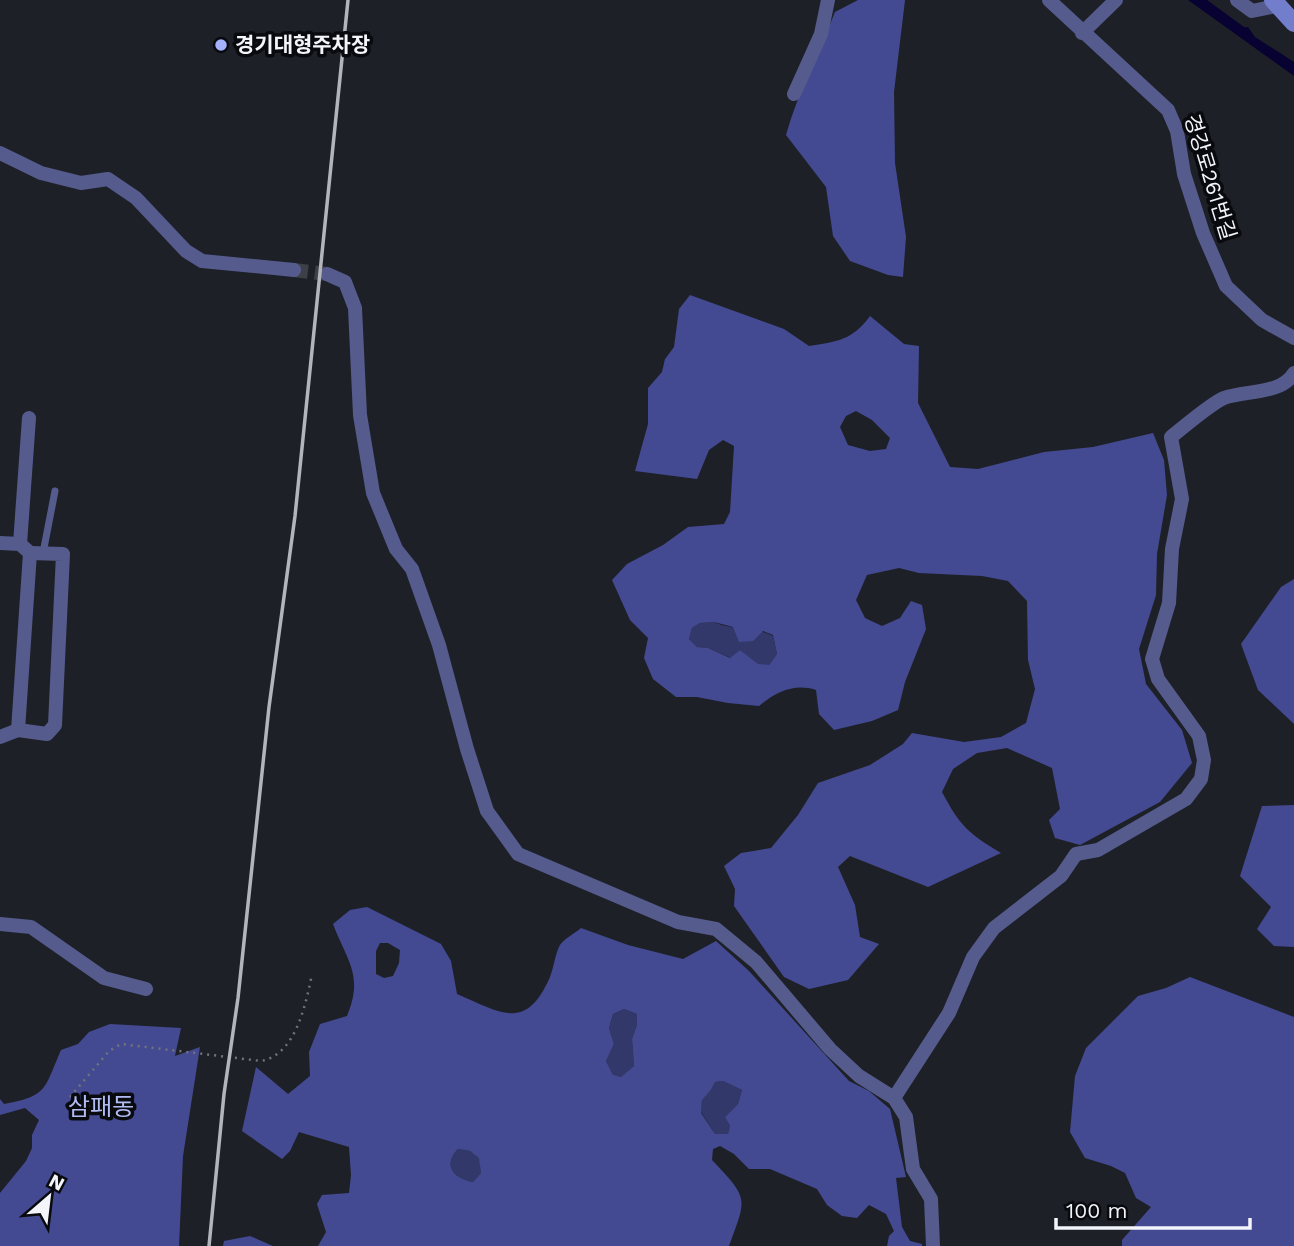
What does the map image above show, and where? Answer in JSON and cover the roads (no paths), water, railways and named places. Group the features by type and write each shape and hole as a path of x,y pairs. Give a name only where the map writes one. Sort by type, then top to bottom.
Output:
{"main road":[{"path":"1274,3 1294,23"}],"street":[{"path":"794,94 821,34 828,0"},
{"name":"경강로261번길","path":"1049,0 1168,110 1177,131 1184,174 1203,233 1226,286 1262,320 1294,338"},
{"path":"1083,33 1116,0"},
{"path":"1237,0 1252,11 1274,3"},
{"path":"0,153 41,173 81,183 108,179 136,198 186,251 202,261 294,270"},
{"path":"327,274 345,282 355,308 360,415 373,493 396,549 412,569 439,645 487,811 518,854 678,922 716,929 756,962 830,1049 859,1076 894,1098 906,1117 914,1169 931,1199 933,1246"},
{"path":"894,1098 949,1013 973,957 994,928 1061,876 1076,854 1098,850 1186,799 1201,779 1204,760 1199,736 1158,679 1152,659 1169,603 1172,549 1182,499 1171,437 1223,398 1255,393 1290,380 1294,373"},
{"path":"18,730 31,550 29,418"},
{"path":"0,543 63,554 55,725 47,734 18,730 0,737"},
{"path":"0,924 31,927 104,978 146,989"}],"lane":[{"path":"31,550 55,491"}],"tunnel":[{"path":"294,270 327,274"}],"railway":[{"path":"209,1246 269,707 295,516 348,0"}],"place":[{"name":"경기대형주차장","path":"221,45"}],"district":[{"name":"삼패동","path":"101,1107"}]}
